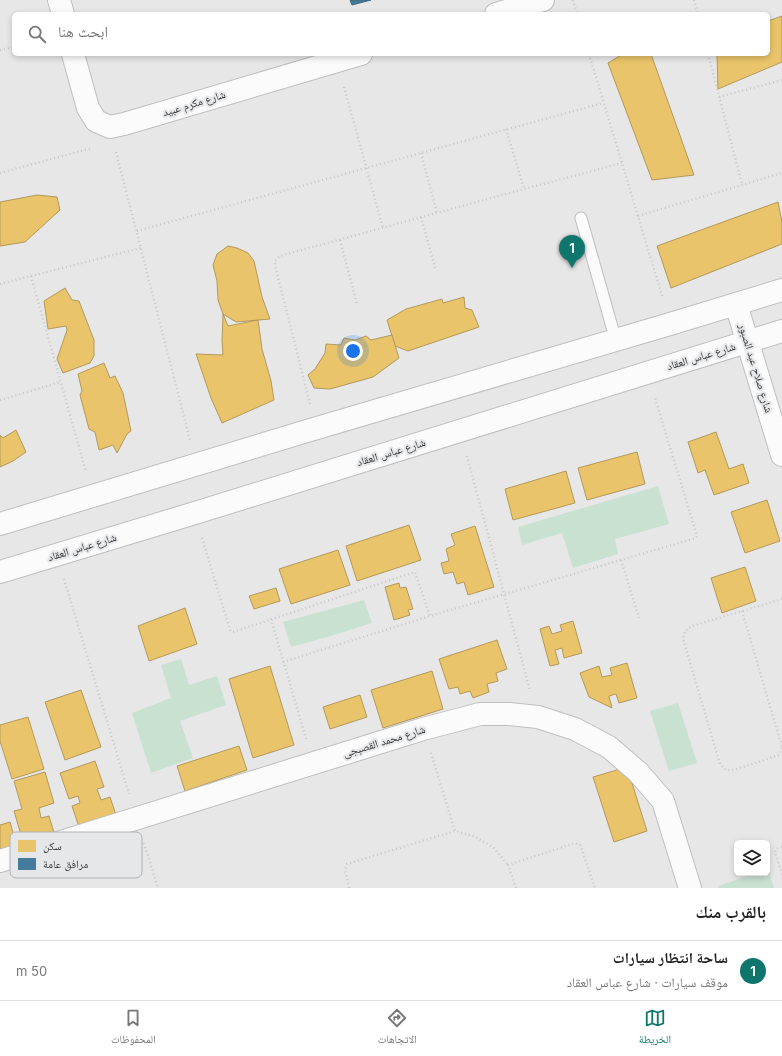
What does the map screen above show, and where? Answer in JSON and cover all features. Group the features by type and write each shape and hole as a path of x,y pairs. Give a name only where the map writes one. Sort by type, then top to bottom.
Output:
{"street":[{"path":"59,0 62,12"},
{"path":"503,12 543,0"},
{"path":"74,56 88,108 96,121 112,134"},
{"name":"شارع مكرم عبيد","path":"112,134 124,124 354,56"},
{"path":"0,524 317,428 616,341 782,290"},
{"name":"شارع صلاح عبد الصبور","path":"736,304 782,455"},
{"name":"شارع عباس العقاد","path":"0,572 782,331"},
{"name":"شارع محمد القصبجى","path":"92,832 423,729 480,714 509,714 538,718 575,729 609,747 638,772 663,801 690,888"},
{"name":"شارع محمد القصبجى","path":"0,861 10,858"}],"lane":[{"path":"581,218 616,341"}],"path":[{"path":"572,0 576,12"},
{"path":"694,0 697,12"},
{"path":"0,50 12,47"},
{"path":"590,56 670,324"},
{"path":"709,56 742,184"},
{"path":"337,61 383,228"},
{"path":"719,97 782,80"},
{"path":"137,231 603,102"},
{"path":"506,129 524,189"},
{"path":"0,173 112,134 196,465"},
{"path":"421,153 437,213"},
{"path":"317,428 274,265 275,261 280,256 622,163"},
{"path":"638,216 782,173"},
{"path":"421,218 436,271"},
{"path":"340,240 357,304"},
{"path":"0,284 141,248"},
{"path":"31,276 92,497"},
{"path":"283,662 430,616 696,538 697,537 647,372"},
{"path":"0,400 60,382"},
{"path":"460,430 538,718"},
{"path":"195,513 230,630 233,632 414,572 430,616"},
{"path":"57,555 141,832"},
{"path":"621,560 639,618"},
{"path":"742,611 782,747 779,755 771,759 734,770 726,770 720,764 683,639 685,631 692,626 742,611 782,599"},
{"path":"271,619 313,763"},
{"path":"423,729 455,831"},
{"path":"349,888 345,870 347,864 455,831 476,837 494,848 508,865 516,888"},
{"path":"142,835 158,888"},
{"path":"508,865 575,843 580,845 595,888"},
{"path":"782,847 776,849 775,852 782,874"}],"green space":[{"path":"658,486 669,524 615,539 618,554 573,568 562,533 522,545 518,527"},
{"path":"364,600 372,623 291,647 283,622"},
{"path":"181,659 189,685 217,676 226,705 180,721 193,758 151,773 132,713 171,698 161,665"},
{"path":"678,703 697,763 669,771 650,711"},
{"path":"770,875 774,888 719,888 718,886 748,876"}],"building: سكن":[{"path":"782,16 782,62 718,89 717,56 770,56 770,20"},
{"path":"620,56 652,56 694,175 652,180 608,63"},
{"path":"37,195 57,197 60,210 25,242 0,246 0,202"},
{"path":"778,202 782,222 782,244 671,288 657,246"},
{"path":"228,246 248,253 254,261 262,297 270,319 236,322 223,314 218,300 217,281 213,265 217,254"},
{"path":"65,288 72,300 79,301 94,340 94,356 90,363 63,373 57,359 67,330 66,326 48,329 44,301"},
{"path":"464,297 465,308 472,310 479,327 408,351 395,346 387,320 406,309 442,299 443,303"},
{"path":"223,314 228,326 258,320 262,349 271,381 274,400 222,423 211,398 196,354 223,355"},
{"path":"392,335 399,358 373,377 330,389 314,388 308,375 315,369 325,353 326,344 341,345 344,338 355,340 366,336 371,340"},
{"path":"104,363 110,378 115,376 123,393 131,431 127,434 117,453 113,445 99,450 95,432 89,429 80,395 82,391 78,374"},
{"path":"16,430 26,452 13,461 0,467 0,435 3,438"},
{"path":"716,432 729,469 743,464 749,483 714,495 705,470 698,473 688,442"},
{"path":"637,452 645,484 587,500 578,468"},
{"path":"566,471 575,503 513,520 505,489"},
{"path":"767,500 780,541 745,553 731,512"},
{"path":"409,525 421,560 357,581 346,546"},
{"path":"475,526 494,587 468,595 464,582 457,584 453,572 444,574 441,563 449,561 446,549 455,545 451,534"},
{"path":"338,550 350,585 291,604 279,569"},
{"path":"745,567 756,601 722,613 711,578"},
{"path":"399,583 400,588 406,587 413,609 408,610 410,615 394,620 385,587"},
{"path":"276,588 280,601 254,609 249,596"},
{"path":"185,608 197,644 149,661 138,626"},
{"path":"573,621 582,653 564,658 562,648 555,650 559,664 550,666 540,629 549,626 552,634 562,631 560,625"},
{"path":"497,640 507,669 496,673 498,681 487,684 489,692 473,698 470,691 460,694 458,687 449,689 439,659"},
{"path":"627,663 637,698 619,703 616,694 609,696 612,708 589,697 580,673 599,666 602,677 612,675 610,668"},
{"path":"270,666 294,745 253,758 229,679"},
{"path":"432,671 443,709 383,728 371,690"},
{"path":"81,690 101,747 65,760 45,702"},
{"path":"360,695 367,717 330,729 323,707"},
{"path":"28,717 44,769 12,779 0,741 0,725"},
{"path":"239,746 247,770 185,791 177,766"},
{"path":"95,761 104,787 97,789 101,800 110,797 117,818 80,830 72,806 80,803 78,796 69,799 60,773"},
{"path":"627,767 647,831 614,842 593,777"},
{"path":"45,772 54,803 39,808 41,818 49,816 54,832 20,832 14,811 22,809 14,781"},
{"path":"10,822 13,832 10,832 10,849 0,852 0,825"}],"building: مرافق عامة":[{"path":"350,0 371,0 352,5"}],"place":[{"name":"ساحة انتظار سيارات","path":"572,268"}]}
